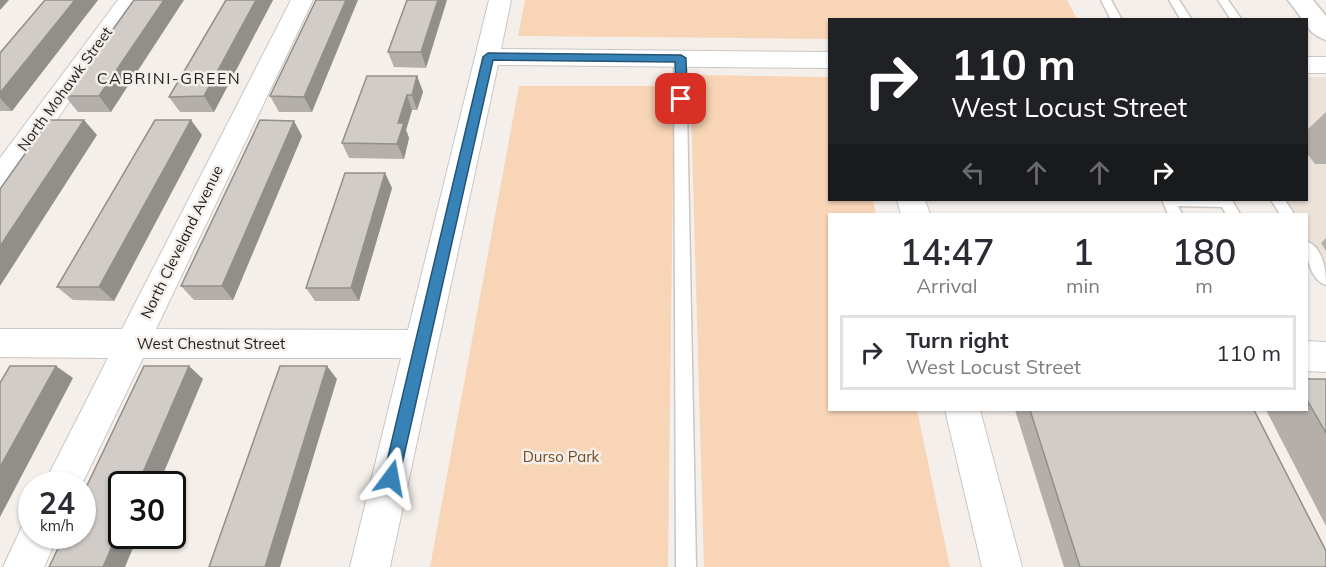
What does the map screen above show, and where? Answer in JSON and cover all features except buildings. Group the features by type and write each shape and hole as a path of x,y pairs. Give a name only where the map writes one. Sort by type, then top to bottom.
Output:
{"street":[{"name":"North Mohawk Street","path":"0,179 130,0"},
{"name":"North Cleveland Avenue","path":"69,471 302,0"},
{"path":"370,567 500,0"},
{"path":"1300,0 1326,32"},
{"path":"488,57 828,60"},
{"path":"1308,65 1326,65"},
{"name":"West Chestnut Street","path":"0,344 421,344"},
{"path":"1308,356 1326,357"},
{"path":"963,411 1002,567"},
{"path":"22,567 31,549"}],"lane":[{"path":"1106,0 1116,18"},
{"path":"1174,0 1185,18"},
{"path":"1223,0 1236,18"},
{"path":"681,58 686,567"},
{"path":"1168,201 1226,202 1232,213"},
{"path":"1308,250 1326,279"}],"shaded area":[{"path":"1308,77 1326,77 1326,279 1308,249 1308,213 1285,213 1278,201 1308,201"}],"green space":[{"path":"525,0 1067,0 1076,18 828,18 828,39 518,36"},
{"path":"690,75 828,77 828,201 873,201 876,213 828,213 828,411 917,411 950,567 704,567"},
{"name":"Durso Park","path":"519,86 674,86 668,567 430,567"}],"district":[{"name":"CABRINI-GREEN","path":"169,78"}],"route":[{"path":"391,478 488,57 681,58 681,99"}]}
